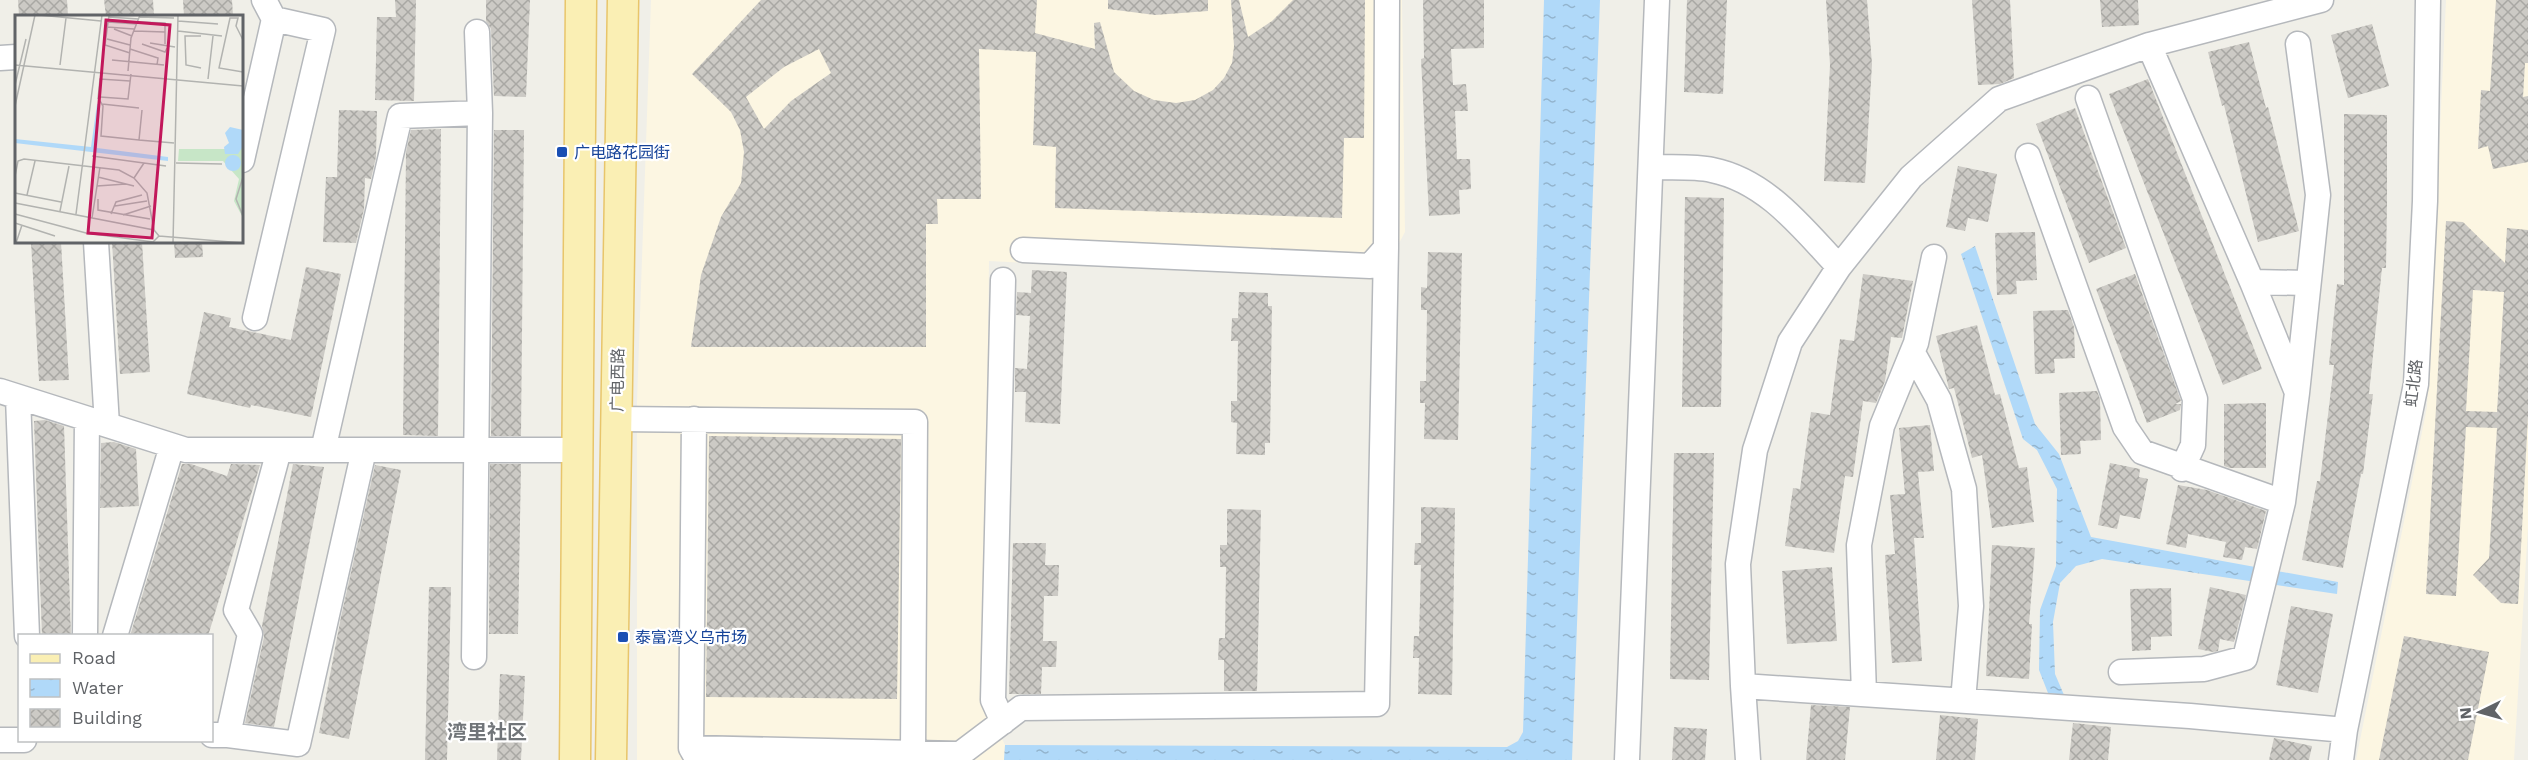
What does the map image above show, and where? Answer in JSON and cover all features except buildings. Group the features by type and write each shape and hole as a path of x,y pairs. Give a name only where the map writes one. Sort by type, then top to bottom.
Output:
{"main road":[{"path":"575,760 581,0"},
{"name":"广电西路","path":"611,760 623,0"}],"street":[{"path":"694,419 695,754 913,753 960,757 1021,708 1377,704 1386,248 1388,0"},
{"path":"1627,760 1657,0"},
{"path":"1748,760 1738,564 1755,450 1790,342 1839,267 1911,177 1999,99 2148,45 2322,0"},
{"name":"虹北路","path":"2341,760 2345,730 2416,384 2425,201 2428,0"},
{"path":"243,154 269,10 323,30 255,318"},
{"path":"474,657 480,113 477,32"},
{"path":"2121,672 2204,669 2245,658 2283,502 2318,195 2298,44"},
{"path":"2148,45 2252,282 2297,393"},
{"path":"0,58 15,57"},
{"path":"2088,98 2195,399 2193,445 2182,469"},
{"path":"323,450 400,116 480,113"},
{"path":"2028,156 2125,426 2142,452 2182,469 2283,502"},
{"path":"1652,167 1712,170 1744,182 1780,204 1839,267"},
{"path":"85,634 97,422 96,243"},
{"path":"1023,250 1370,266 1386,248"},
{"path":"1864,694 1859,544 1882,426 1913,353 1934,257"},
{"path":"1003,280 993,700 1003,722"},
{"path":"2252,282 2308,283"},
{"path":"1913,353 1940,400 1964,489 1971,606 1963,701"},
{"path":"27,634 9,394 186,450 578,450"},
{"path":"616,419 915,422 913,753"},
{"path":"116,634 172,446"},
{"path":"279,450 236,610 250,634 220,735 298,744 364,450"},
{"path":"1743,687 2190,716 2345,730"},
{"path":"0,740 18,741"}],"shaded area":[{"path":"651,0 1402,0 1405,232 1379,280 989,261 984,701 1005,745 1004,760 637,760 637,402"},
{"path":"2446,0 2528,0 2528,527 2514,760 2356,760 2427,407"}],"water":[{"path":"1544,0 1600,0 1572,760 1004,760 1005,745 1507,747 1518,741 1523,732"},
{"path":"1975,246 2035,424 2059,454 2091,537 2338,582 2337,594 2102,559 2076,566 2060,583 2053,622 2055,674 2064,695 2048,693 2039,670 2040,610 2056,566 2057,489 2037,450 2023,439 1961,254"}],"place":[{"name":"广电路花园街","path":"562,152"},
{"name":"泰富湾义乌市场","path":"623,637"}],"district":[{"name":"湾里社区","path":"487,732"}]}
